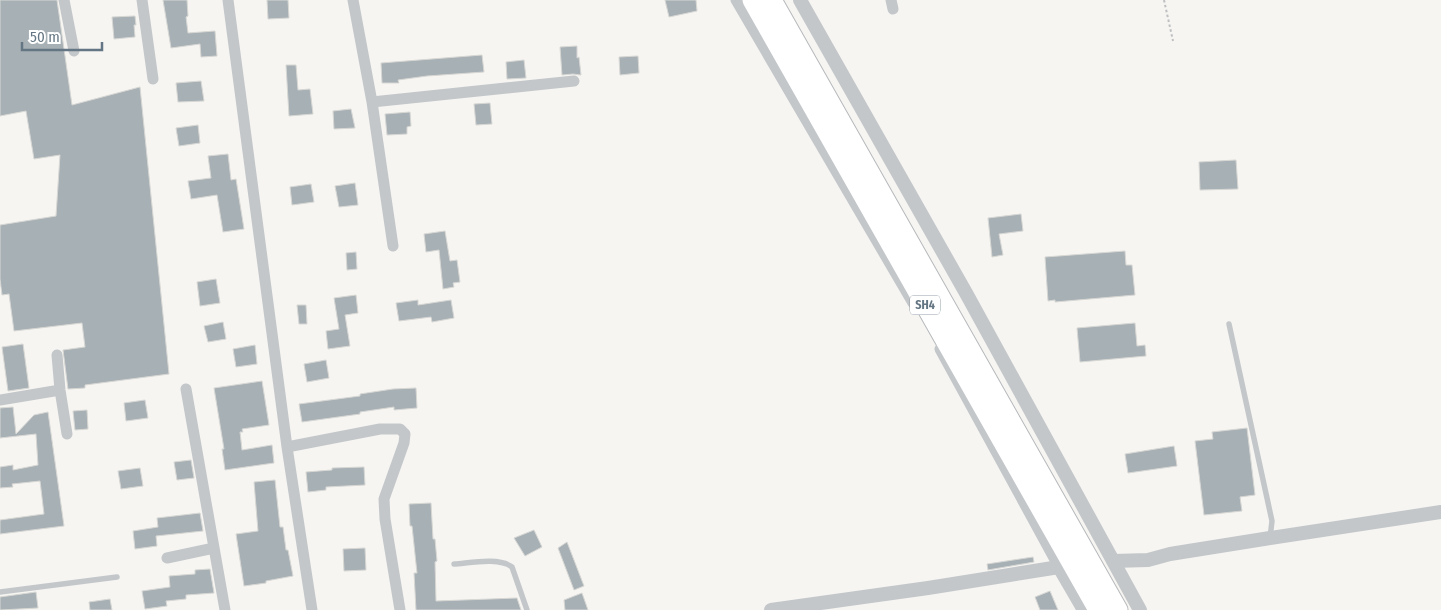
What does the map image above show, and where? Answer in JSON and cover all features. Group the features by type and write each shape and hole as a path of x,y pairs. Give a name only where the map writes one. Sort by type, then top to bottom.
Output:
{"highway":[{"name":"SH4","path":"752,0 1098,610"},
{"name":"SH4","path":"772,0 1118,610"}],"street":[{"path":"64,0 74,51"},
{"path":"142,0 153,78"},
{"path":"228,0 287,447 312,610"},
{"path":"353,0 372,102 394,246"},
{"path":"736,0 926,326 1084,610"},
{"path":"800,0 966,293 1140,610"},
{"path":"372,102 574,81"},
{"path":"57,355 67,434"},
{"path":"186,389 225,610"},
{"path":"0,400 60,390"},
{"path":"287,447 380,429 400,429 404,434 404,443 384,499 385,519 400,610"},
{"path":"1113,562 1148,560 1170,554 1441,512"},
{"path":"167,558 214,548"},
{"path":"780,609 1059,567"}],"lane":[{"path":"1229,324 1272,521 1270,538"},
{"path":"454,564 500,561 512,567 528,610"},
{"path":"0,592 117,577"}],"path":[{"path":"1164,0 1172,41"}],"building":[{"path":"0,0 57,0 72,105 140,87 169,374 85,385 85,388 68,389 63,350 85,347 82,323 14,331 9,294 2,295 0,279 0,225 56,216 60,155 34,159 26,111 0,116"},
{"path":"163,0 187,0 188,16 186,17 188,33 215,31 217,56 201,57 200,44 171,48"},
{"path":"267,0 288,0 289,18 268,19"},
{"path":"665,0 696,0 697,11 669,17"},
{"path":"135,16 135,37 114,39 112,17"},
{"path":"577,46 577,58 579,57 581,75 562,75 560,47"},
{"path":"482,55 484,72 427,76 398,80 399,83 382,83 381,63"},
{"path":"638,56 639,73 620,75 619,57"},
{"path":"524,60 526,78 507,79 506,62"},
{"path":"286,65 296,65 298,90 310,89 313,114 289,116"},
{"path":"201,81 204,101 178,102 176,83"},
{"path":"490,103 492,124 476,125 474,104"},
{"path":"351,109 355,128 334,129 333,111"},
{"path":"410,112 411,126 407,127 407,134 387,135 385,114"},
{"path":"198,125 200,143 179,146 176,128"},
{"path":"228,154 231,180 236,179 244,229 223,232 217,195 191,199 188,181 211,178 208,156"},
{"path":"1236,160 1238,189 1200,190 1199,162"},
{"path":"355,183 358,205 339,207 335,186"},
{"path":"311,184 314,202 292,205 290,187"},
{"path":"1021,214 1023,231 999,234 1003,255 992,257 988,218"},
{"path":"445,231 450,261 457,260 460,282 453,283 454,287 443,289 439,250 426,252 424,234"},
{"path":"1125,251 1126,265 1132,265 1135,295 1048,301 1045,257"},
{"path":"356,252 357,269 347,270 346,253"},
{"path":"216,279 220,303 200,306 197,282"},
{"path":"356,295 358,313 345,315 350,346 328,349 326,331 339,329 334,298"},
{"path":"418,300 418,305 451,300 454,318 432,322 431,317 399,321 396,303"},
{"path":"297,305 306,305 307,324 299,324"},
{"path":"223,322 226,339 208,342 204,326"},
{"path":"1135,323 1137,346 1145,345 1146,356 1080,362 1077,328"},
{"path":"23,344 29,388 8,391 2,347"},
{"path":"255,345 257,364 236,367 233,349"},
{"path":"326,360 329,378 307,382 304,364"},
{"path":"262,381 269,425 242,429 243,432 240,432 242,450 272,445 274,463 225,470 222,449 224,449 214,388"},
{"path":"416,388 417,408 394,410 394,407 302,422 299,404 360,396 360,394 393,389"},
{"path":"145,400 148,418 126,421 124,403"},
{"path":"13,407 16,434 34,415 48,412 64,526 0,534 0,520 44,514 40,481 12,484 13,487 0,488 0,467 13,465 13,470 38,465 36,434 0,438 0,408"},
{"path":"87,410 88,429 75,430 73,411"},
{"path":"1247,428 1255,495 1240,497 1242,511 1204,515 1195,441 1213,439 1212,432"},
{"path":"1174,446 1177,466 1128,473 1125,454"},
{"path":"191,460 194,478 177,480 174,462"},
{"path":"364,467 365,485 326,487 326,490 308,492 306,472 332,470 332,468"},
{"path":"140,468 143,486 121,489 118,471"},
{"path":"275,480 280,527 283,527 286,550 288,550 293,576 244,586 236,534 258,531 254,482"},
{"path":"431,503 433,539 435,539 437,561 435,562 436,601 517,598 521,610 416,610 414,573 417,573 412,526 410,526 409,504"},
{"path":"200,513 203,531 156,536 157,546 135,549 133,531 158,527 157,518"},
{"path":"534,530 542,547 525,556 514,538"},
{"path":"567,542 584,586 574,590 558,548"},
{"path":"365,548 366,570 344,571 343,549"},
{"path":"1033,557 1034,562 988,570 987,564"},
{"path":"210,569 214,593 186,595 186,599 166,601 167,606 145,609 142,591 170,587 169,576 195,574 195,570"},
{"path":"1050,591 1058,610 1040,610 1035,597"},
{"path":"36,592 38,608 0,610 0,597"},
{"path":"582,593 588,610 565,610 564,600"},
{"path":"110,599 112,610 90,610 89,602"}]}
